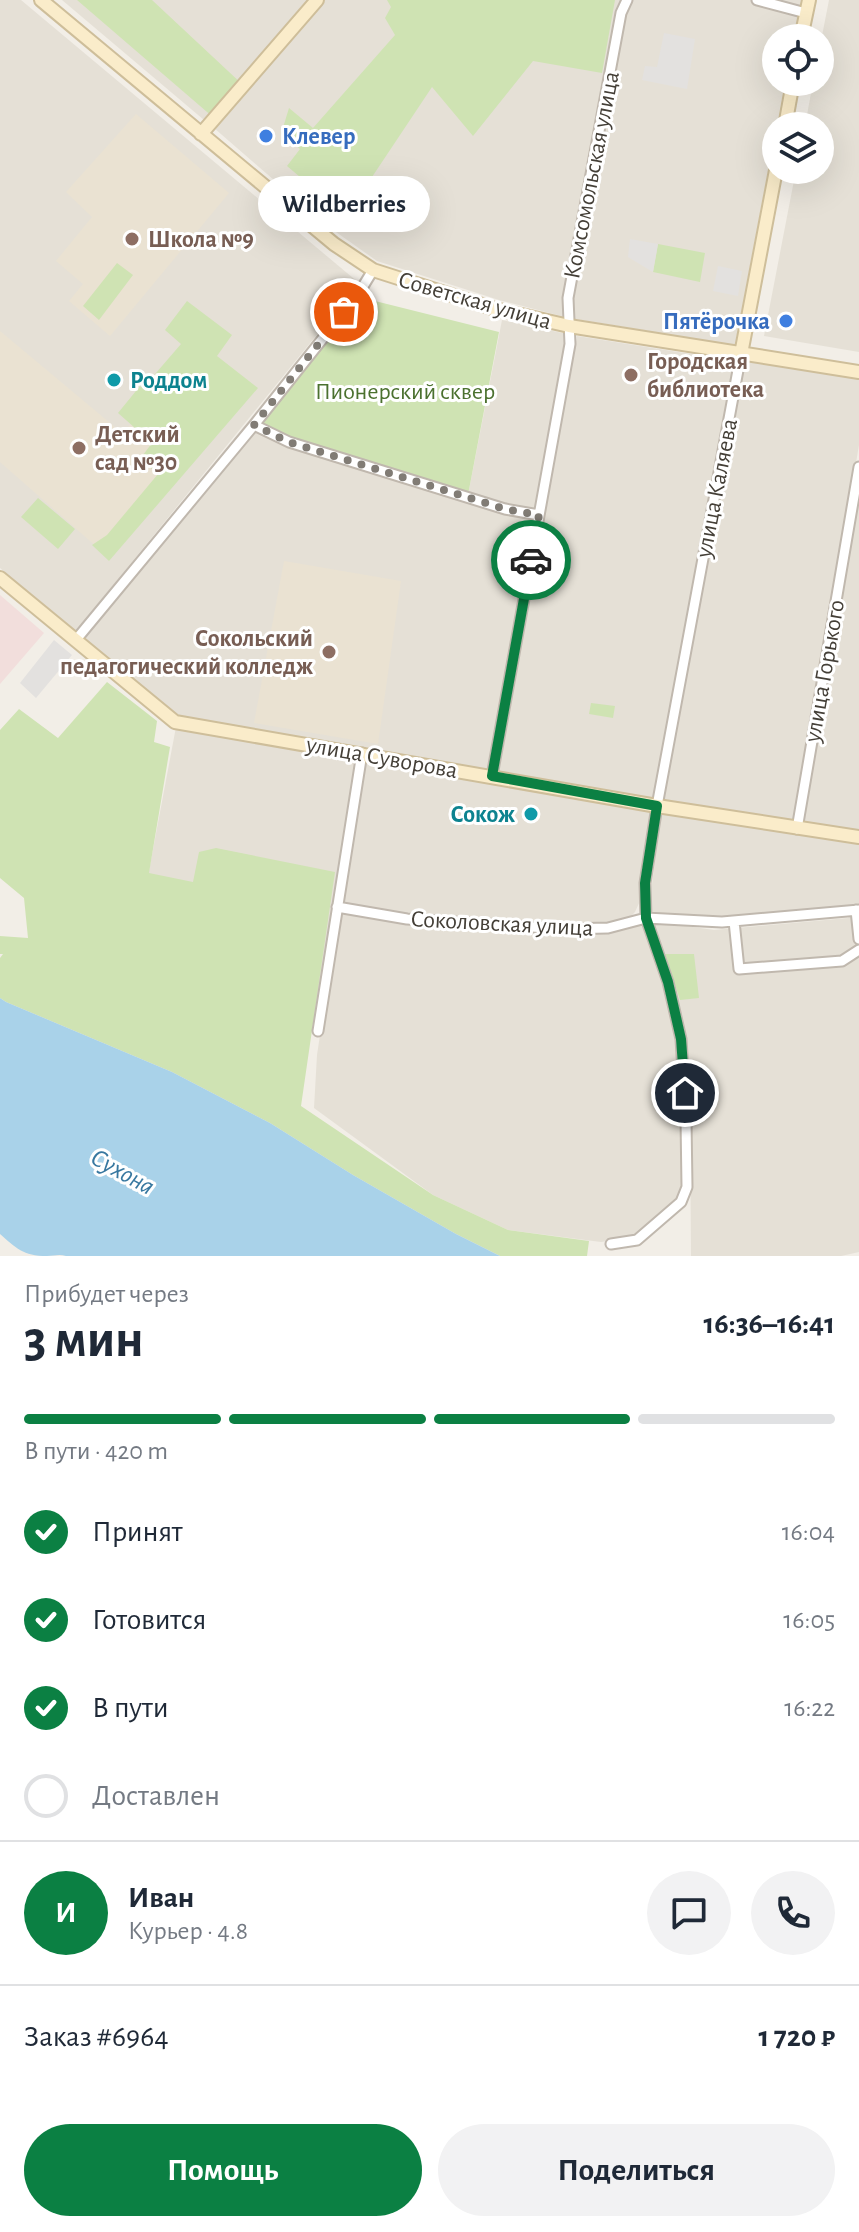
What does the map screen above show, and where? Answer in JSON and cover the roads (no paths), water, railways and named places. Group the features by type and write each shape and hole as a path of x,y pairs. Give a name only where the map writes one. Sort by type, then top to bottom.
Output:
{"street":[{"name":"Советская улица","path":"41,0 334,244 373,270 495,309 569,326 859,372"},
{"path":"201,134 317,0"},
{"name":"Комсомольская улица","path":"492,776 570,344 568,298 621,13 627,0"},
{"path":"757,0 808,6"},
{"name":"улица Каляева","path":"611,1244 637,1240 681,1202 687,1187 681,1039 668,982 646,918 645,883 773,184"},
{"path":"75,641 254,425 359,293 373,270"},
{"path":"254,425 289,442 505,509 539,515"},
{"name":"улица Горького","path":"797,829 859,467"},
{"name":"улица Суворова","path":"0,578 175,722 657,806 859,837"},
{"path":"318,1031 362,753"},
{"name":"Соколовская улица","path":"337,907 407,919 563,929 608,928 646,918 734,921 857,910"},
{"path":"857,910 859,939"},
{"path":"734,921 739,969 842,961 859,950"}],"water":[{"name":"Сухона","path":"0,998 172,1072 270,1123 353,1175 500,1256 47,1256 20,1250 0,1234"}],"place":[{"name":"Клевер","path":"266,136"},
{"name":"Школа №9","path":"132,239"},
{"name":"Wildberries","path":"344,312"},
{"name":"Пятёрочка","path":"786,321"},
{"name":"Городская библиотека","path":"631,375"},
{"name":"Роддом","path":"114,380"},
{"name":"Детский сад №30","path":"79,448"},
{"name":"Сокольский педагогический колледж","path":"329,652"},
{"name":"Сокож","path":"531,814"}],"park label":[{"name":"Пионерский сквер","path":"405,391"}]}
